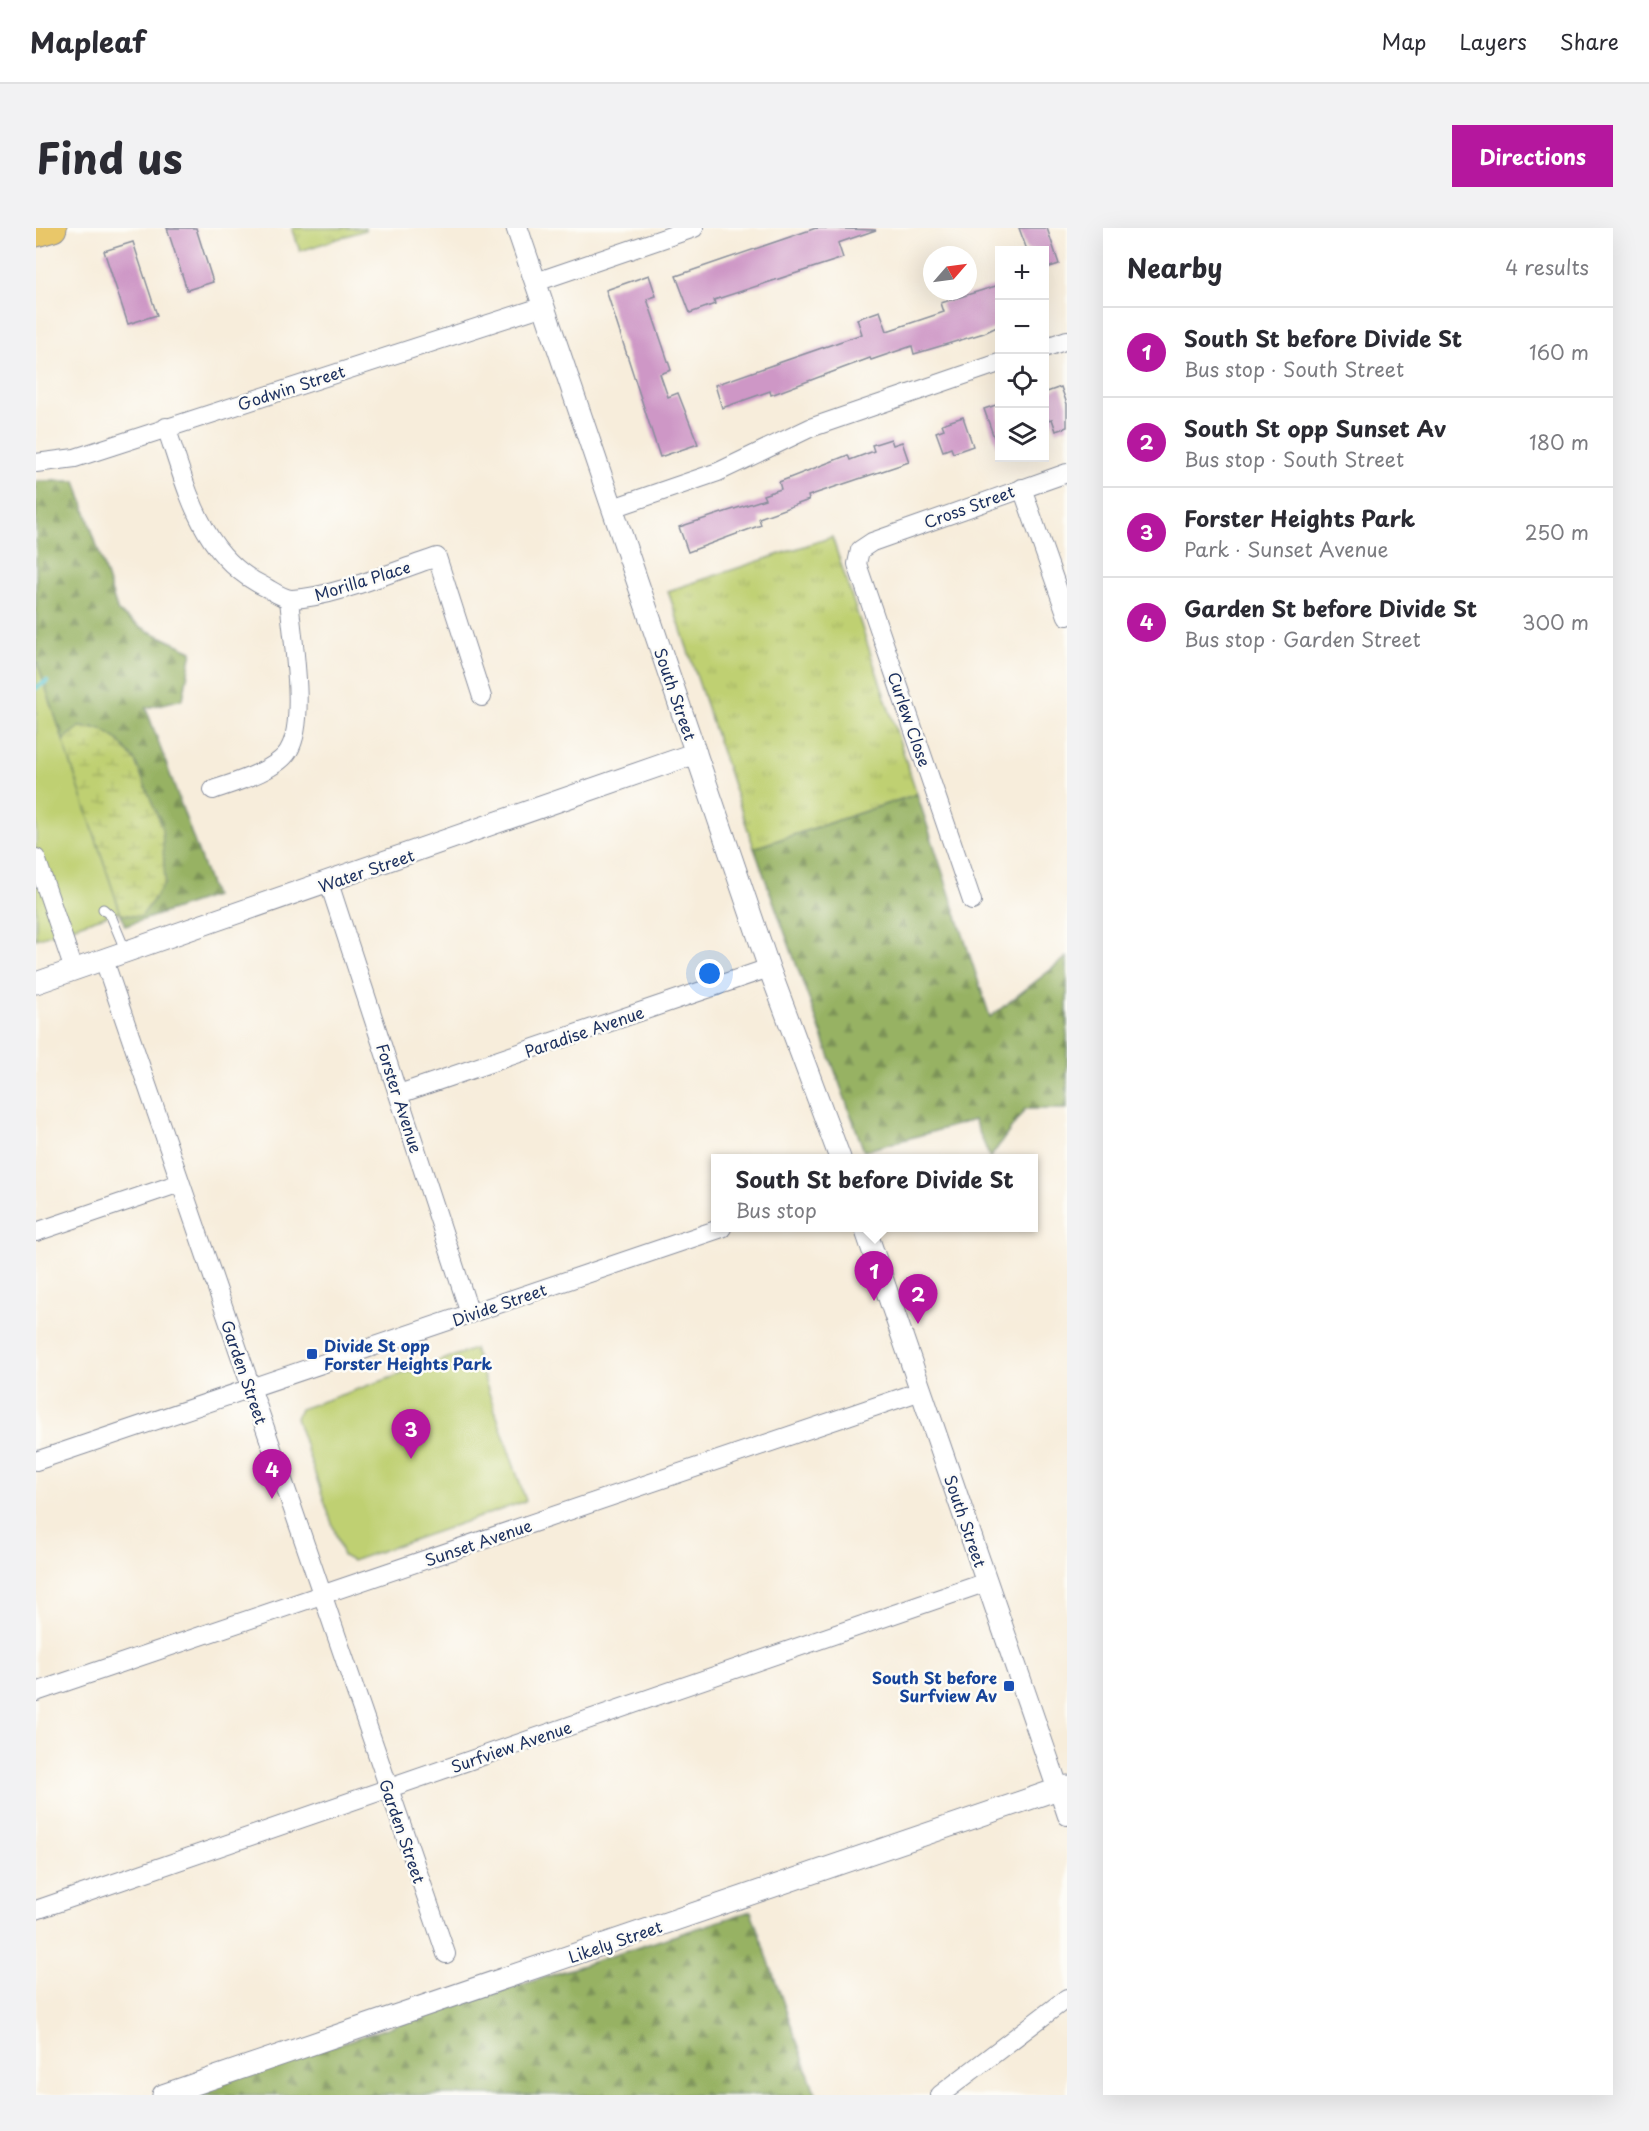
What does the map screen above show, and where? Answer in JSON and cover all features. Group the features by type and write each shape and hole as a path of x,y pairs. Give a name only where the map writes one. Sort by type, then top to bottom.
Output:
{"main road":[{"path":"36,233 53,228"}],"street":[{"name":"South Street","path":"517,228 769,968 839,1154"},
{"path":"536,282 694,228"},
{"name":"Godwin Street","path":"36,463 75,458 544,306"},
{"path":"1049,346 1067,340"},
{"path":"613,508 718,472 810,428 995,364"},
{"path":"166,427 200,523 225,559 257,584 289,599 299,712 289,751 259,774 213,790"},
{"name":"Cross Street","path":"872,542 1067,473"},
{"path":"1022,488 1067,616"},
{"name":"Curlew Close","path":"872,542 860,550 857,564 972,901"},
{"name":"Morilla Place","path":"289,599 325,593 436,557 482,697"},
{"name":"Water Street","path":"36,983 329,883 696,753"},
{"path":"36,858 74,970"},
{"name":"Forster Avenue","path":"329,883 470,1314"},
{"name":"Garden Street","path":"104,960 446,1954"},
{"name":"Paradise Avenue","path":"399,1094 769,968"},
{"path":"36,1233 180,1183"},
{"name":"Divide Street","path":"36,1461 711,1231"},
{"name":"South Street","path":"867,1232 987,1582 1062,1788 1067,1815"},
{"name":"Sunset Avenue","path":"36,1692 921,1390"},
{"name":"Surfview Avenue","path":"36,1910 987,1582"},
{"name":"Likely Street","path":"163,2095 1062,1788"},
{"path":"940,2095 1067,1998"}],"lane":[{"path":"103,909 111,916 126,952"}],"green space":[{"path":"292,228 365,228 365,230 300,251"},
{"path":"36,481 76,481 118,612 146,630 192,651 183,699 146,708 214,896 125,926 36,659"},
{"path":"832,537 917,794 754,848 668,591"},
{"path":"36,659 120,911 36,939"},
{"path":"80,727 101,729 118,740 135,761 162,827 165,883 141,917 122,914 102,899 53,760 66,738"},
{"path":"917,794 990,1017 1067,957 1067,1109 1025,1109 993,1154 988,1154 974,1120 864,1151 754,848"},
{"path":"474,1349 526,1501 352,1561 343,1556 296,1418 300,1409"},
{"path":"751,1911 816,2095 179,2095"}],"building":[{"path":"167,228 196,228 213,282 187,290"},
{"path":"816,228 876,230 838,243 843,258 714,300 715,304 690,313 676,276"},
{"path":"1019,228 1047,228 1059,264 1049,267 1049,246 1026,246"},
{"path":"133,242 157,315 128,324 104,251"},
{"path":"649,275 656,296 647,299 671,370 660,374 668,397 678,393 698,444 660,457 606,290"},
{"path":"995,286 995,328 984,333 914,354 912,346 871,360 870,358 771,395 770,391 722,408 715,385 862,334 857,319 880,311 887,331 944,312 941,303 951,300 977,300 977,292"},
{"path":"1061,387 1067,404 1067,427 1056,431 1052,419 1049,420 1049,391"},
{"path":"995,405 995,440 984,409"},
{"path":"963,417 973,446 953,453 951,448 943,451 936,432 944,429 942,424"},
{"path":"891,439 893,445 902,442 909,462 808,496 809,500 759,518 761,525 688,552 679,527 765,499 763,495 781,489 779,482 848,455 850,460 874,451 872,445"}],"waterway":[{"path":"36,688 47,681"}],"place":[{"name":"South St before Divide St","path":"874,1301"},
{"name":"South St opp Sunset Av","path":"918,1324"},
{"name":"Divide St opp Forster Heights Park","path":"312,1354"},
{"name":"Forster Heights Park","path":"411,1459"},
{"name":"Garden St before Divide St","path":"272,1499"},
{"name":"South St before Surfview Av","path":"1009,1686"}]}
